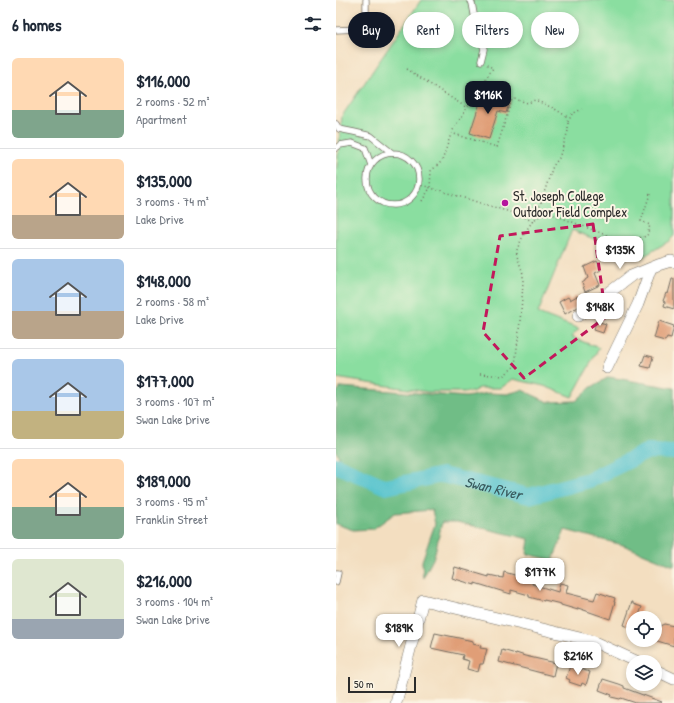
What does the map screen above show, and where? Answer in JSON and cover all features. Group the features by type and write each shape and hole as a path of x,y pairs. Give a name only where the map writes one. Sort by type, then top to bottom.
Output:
{"street":[{"path":"578,316 631,276 672,261 674,262"},
{"path":"607,368 638,304 651,268"},
{"path":"396,703 423,600 592,641 626,657"},
{"path":"662,673 674,678"}],"lane":[{"path":"336,30 364,28 366,21 366,0"},
{"path":"470,0 484,49 480,61"},
{"path":"336,124 340,130 371,136 392,153"},
{"path":"336,148 340,145 352,143 365,148 371,165"},
{"path":"392,153 407,157 414,163 418,170 418,186 414,194 399,204 382,202 375,197 370,190 367,181 371,165 376,159 384,154 392,153"},
{"path":"336,573 338,573 336,582"}],"path":[{"path":"422,201 430,188 431,172 442,161 451,133 493,68 487,64"},
{"path":"407,69 467,108"},
{"path":"480,89 528,103 535,100 566,116 568,131 559,158 553,166 536,219"},
{"path":"451,133 497,147 513,99"},
{"path":"568,122 572,114 582,109"},
{"path":"418,184 523,216 532,222"},
{"path":"480,374 503,376 515,366 523,280 522,269 516,256 517,248 532,222 538,216 546,213 552,214 624,242 647,236 650,225 641,221 650,194"}],"highlighted area":[{"path":"593,224 606,317 524,378 483,332 500,236"}],"green space":[{"name":"St. Joseph College Outdoor Field Complex","path":"421,0 674,0 674,236 669,241 641,258 572,230 538,313 579,329 571,337 599,348 572,397 544,386 513,379 501,388 479,388 472,392 428,392 336,378 336,176 342,116 388,48 395,48 395,38 403,26 403,48 454,48 454,12 413,12"},
{"path":"609,377 674,388 674,566 623,545 565,530 553,560 527,554 529,539 457,522 442,522 434,557 423,578 422,561 435,524 432,510 395,513 373,529 353,530 336,524 336,465 339,457 336,451 336,393 341,387 466,397 489,393 507,394 522,390 548,402 576,401 590,388"}],"building":[{"path":"483,93 510,101 506,113 498,111 489,139 470,133"},
{"path":"597,261 601,270 595,273 600,285 585,292 582,283 588,278 584,267"},
{"path":"672,279 674,279 674,309 664,306 665,302 663,301 666,293 668,294"},
{"path":"577,296 582,304 565,314 559,302 568,297 570,300"},
{"path":"596,321 606,324 603,333 594,330"},
{"path":"659,321 674,326 671,338 667,337 665,341 654,338"},
{"path":"645,355 653,357 650,368 641,366"},
{"path":"455,567 489,577 489,575 503,578 504,572 526,577 533,580 532,584 558,592 560,583 568,585 566,593 594,600 597,592 615,598 615,602 610,619 578,608 578,610 561,604 529,597 529,595 511,590 511,594 452,578"},
{"path":"632,602 633,604 642,607 641,611 629,611"},
{"path":"662,625 674,626 674,646 662,642"},
{"path":"435,633 473,641 473,644 481,646 480,648 487,649 483,664 480,664 478,672 467,669 469,661 462,659 463,655 431,648"},
{"path":"502,650 556,663 553,676 499,662"},
{"path":"570,666 590,672 586,685 582,683 581,686 569,682 570,680 566,678"},
{"path":"603,679 624,686 626,691 632,691 662,702 636,703 621,698 611,697 612,695 599,690"}],"waterway":[{"name":"Swan River","path":"336,465 386,487 442,475 529,496 589,480 648,451 674,452"}],"place":[{"name":"St. Joseph College Outdoor Field Complex","path":"505,203"}]}
